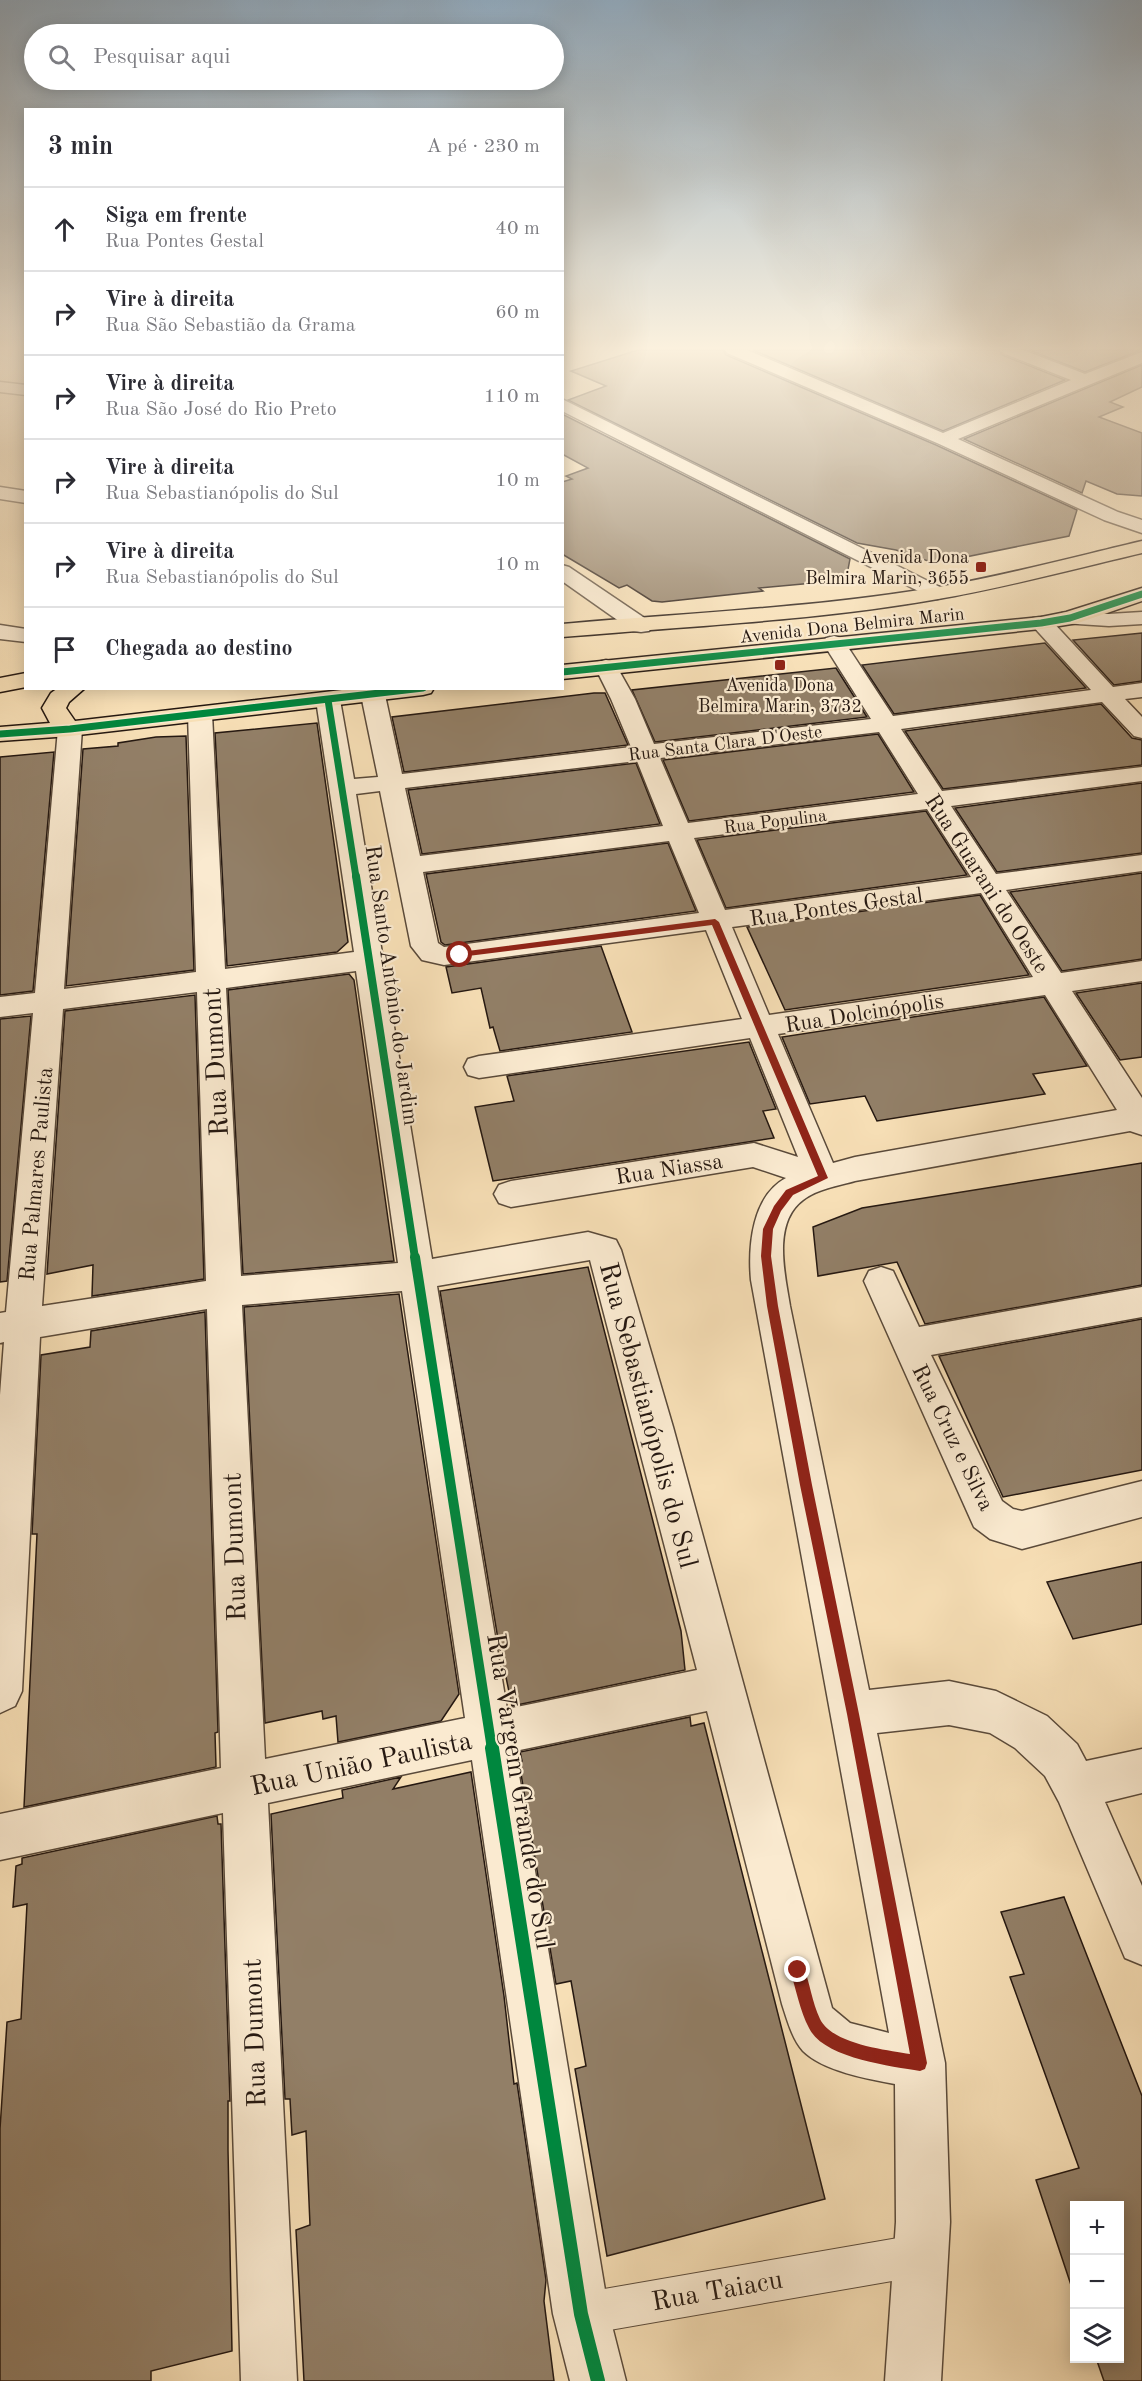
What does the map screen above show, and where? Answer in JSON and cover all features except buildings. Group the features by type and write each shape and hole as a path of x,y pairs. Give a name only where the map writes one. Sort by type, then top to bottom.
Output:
{"main road":[{"name":"Avenida Dona Belmira Marin","path":"564,631 640,626 850,605 937,593 1142,547"},
{"name":"Avenida Dona Belmira Marin","path":"564,672 1041,623 1070,618 1142,594"},
{"path":"0,685 24,680"},
{"path":"70,729 60,720 54,708 58,698 71,690"},
{"path":"0,710 3,733 70,729 409,690"}],"street":[{"path":"675,461 937,593"},
{"path":"991,461 1111,516 1142,527"},
{"path":"0,494 24,497"},
{"path":"1110,556 1111,516"},
{"path":"564,572 640,626"},
{"path":"1070,618 1109,620 1142,618"},
{"path":"1041,623 1142,731"},
{"path":"0,633 24,636"},
{"name":"Rua Guarani do Oeste","path":"834,643 1141,1119"},
{"path":"606,667 623,699 823,1178"},
{"name":"Rua Santa Clara D'Oeste","path":"344,788 887,724 1142,690"},
{"name":"Rua Santo Antônio do Jardim","path":"373,695 425,946"},
{"name":"Rua Santo Antônio do Jardim","path":"328,700 344,788 419,1275"},
{"name":"Rua Dumont","path":"200,714 268,2381"},
{"name":"Rua Palmares Paulista","path":"0,1691 11,1326 49,1001 70,729"},
{"name":"Rua Populina","path":"408,866 1142,774"},
{"name":"Rua Pontes Gestal","path":"425,946 432,953 444,956 715,922 1142,863"},
{"path":"0,1007 210,978 369,960"},
{"name":"Rua Dolcinópolis","path":"479,1067 1142,971"},
{"path":"913,2381 922,2222 920,2063 772,1306 766,1256 768,1229 789,1192 823,1178 855,1169 1141,1119"},
{"name":"Rua Niassa","path":"511,1194 754,1155 823,1178"},
{"name":"Rua Sebastianópolis do Sul","path":"11,1326 225,1292 419,1275 588,1246 604,1250 815,2026 832,2041 867,2054 920,2063"},
{"name":"Rua Vargem Grande do Sul","path":"419,1275 581,2314"},
{"name":"Rua Cruz e Silva","path":"881,1281 988,1514 1005,1526 1022,1530 1142,1499"},
{"path":"908,1344 1142,1302"},
{"name":"Rua União Paulista","path":"0,1837 722,1686"},
{"path":"853,1714 949,1703 996,1713 1031,1732 1061,1760 1075,1786 1142,1941"},
{"path":"1075,1786 1142,1771"},
{"path":"581,2314 598,2381"}],"lane":[{"name":"Rua Taiacu","path":"581,2314 921,2255"}],"cycle path":[{"path":"564,672 1041,623 1070,618 1142,594"},
{"path":"0,734 70,729 406,690"},
{"path":"328,700 581,2314 598,2381"}],"place":[{"name":"Avenida Dona Belmira Marin, 3655","path":"981,567"},
{"name":"Avenida Dona Belmira Marin, 3732","path":"780,665"}],"route":[{"path":"460,955 715,922 823,1178 789,1192 777,1209 768,1229 766,1256 772,1306 806,1485 920,2063 867,2054 832,2041 815,2026 798,1970"}]}
